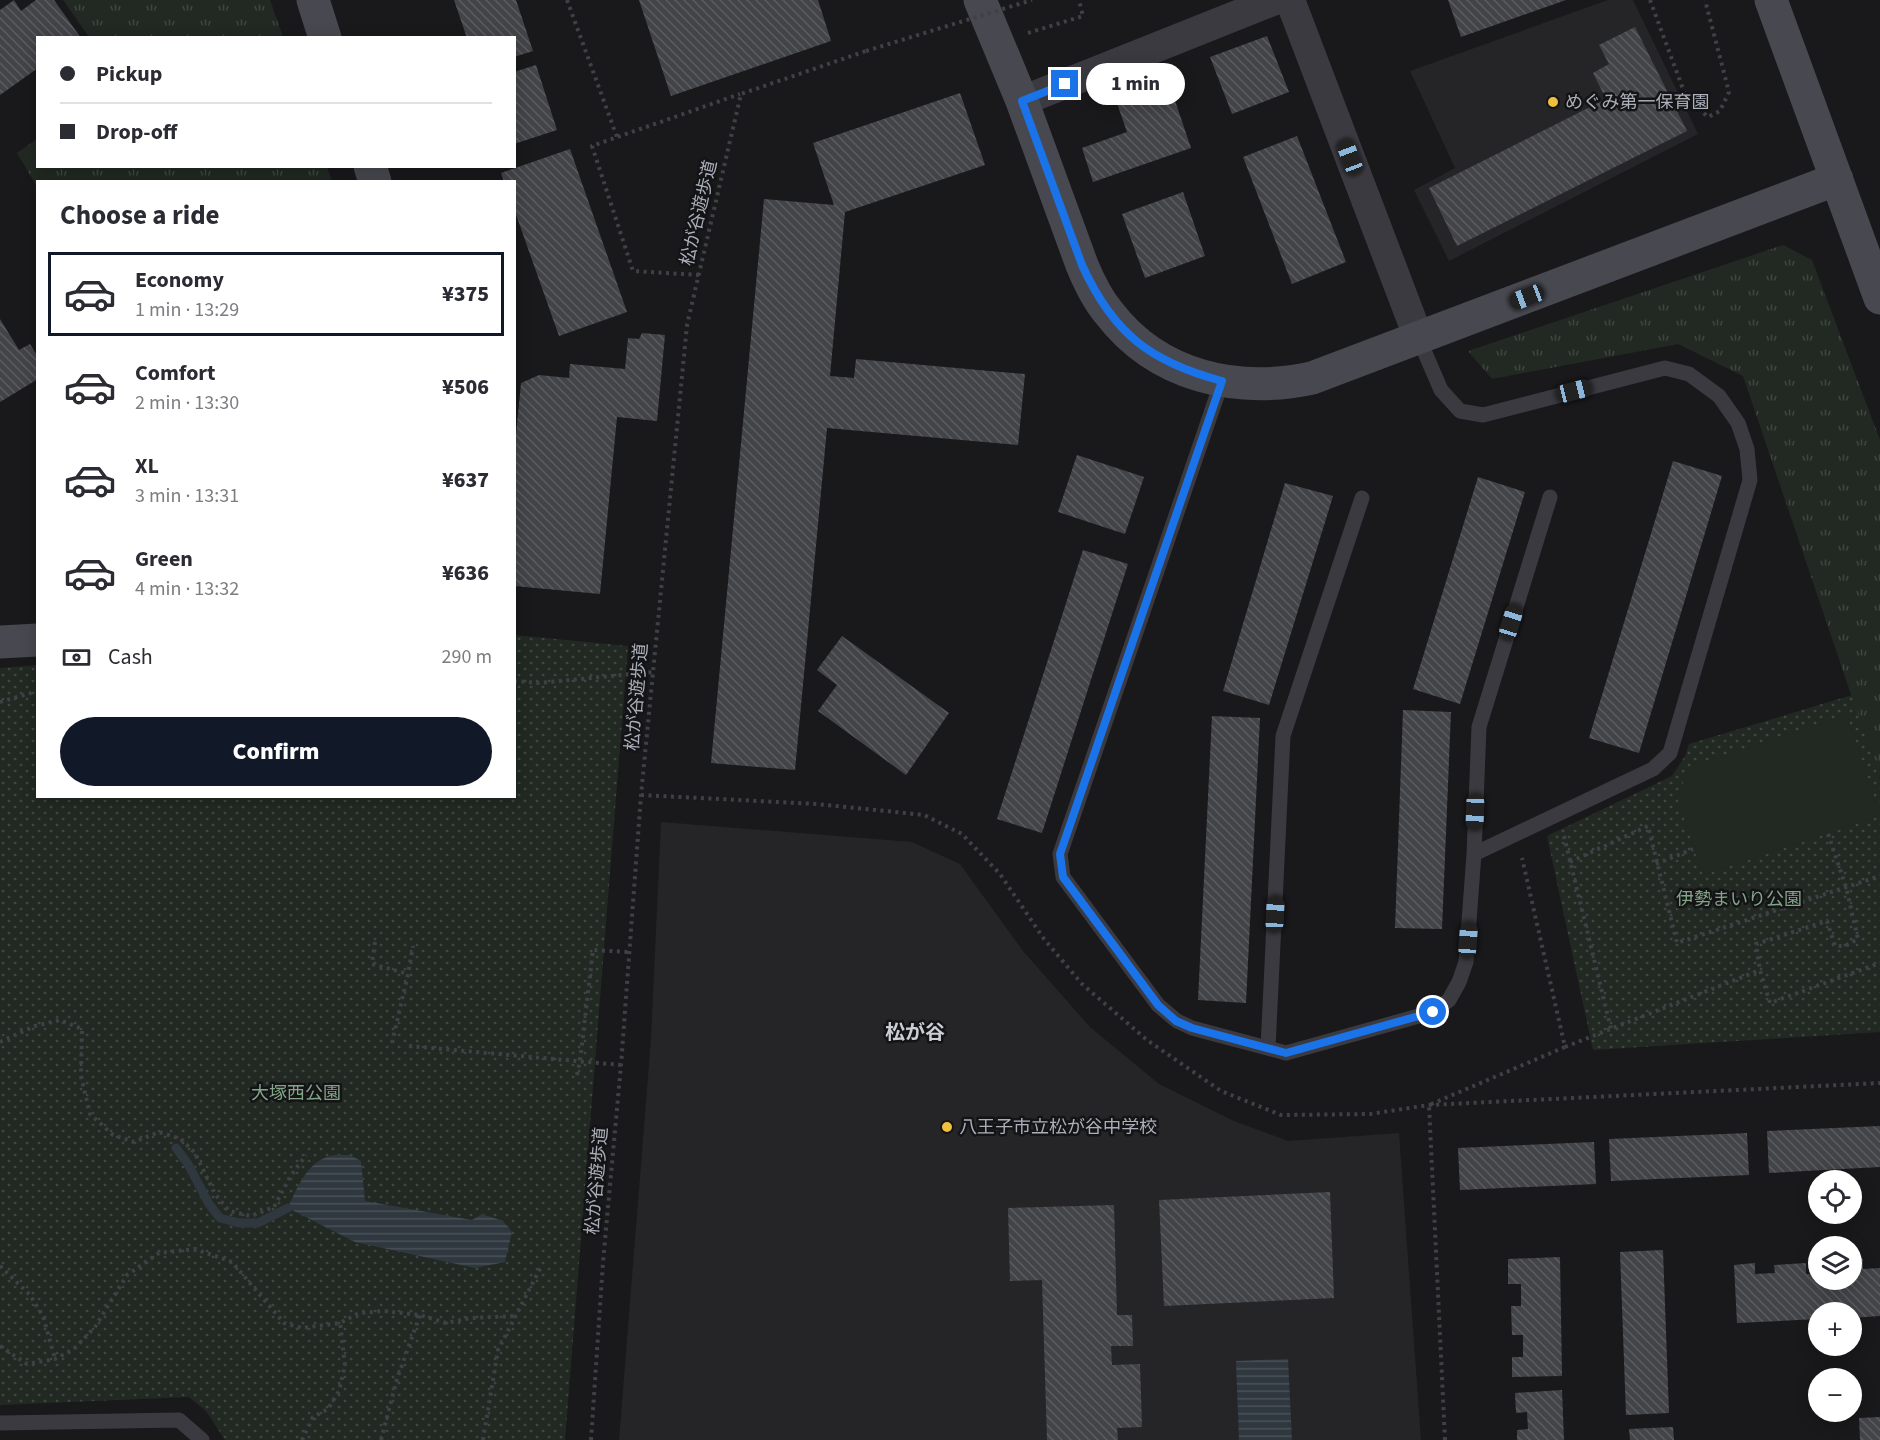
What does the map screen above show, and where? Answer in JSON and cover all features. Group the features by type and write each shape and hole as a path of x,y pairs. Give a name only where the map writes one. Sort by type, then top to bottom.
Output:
{"street":[{"path":"313,0 325,36"},
{"path":"980,0 1022,101 1093,290 1108,313 1132,339 1159,358 1192,373 1222,381 1251,385 1283,384 1312,378 1837,179"},
{"path":"1022,101 1275,0"},
{"path":"1290,0 1419,339"},
{"path":"1770,0 1880,298"},
{"path":"0,642 36,640"}],"lane":[{"path":"1419,339 1441,390 1460,411 1483,415 1665,368 1689,374 1719,396 1738,423 1747,449 1750,480 1670,753 1653,769 1474,854"},
{"path":"1222,381 1060,854 1063,877 1158,1005 1176,1021 1192,1028 1286,1053 1433,1012 1449,1000 1466,962 1474,854 1479,727 1550,497"},
{"path":"1268,1048 1283,736 1362,498"},
{"path":"0,1423 178,1420 202,1440"}],"path":[{"path":"567,0 616,137"},
{"path":"699,275 633,271 592,146 866,51 1032,0"},
{"path":"1023,34 1083,16 1079,0"},
{"path":"1650,0 1686,97 1708,117 1720,111 1729,92 1705,0"},
{"name":"松が谷遊歩道","path":"591,1440 603,1262 653,672 687,325 741,94"},
{"path":"516,681 539,683 653,672"},
{"path":"0,702 36,692"},
{"path":"1570,862 1648,826 1677,943 1880,876"},
{"path":"1563,832 1611,1029"},
{"path":"1516,834 1565,1047"},
{"path":"1828,834 1846,887 1858,939 1845,946 1835,946 1827,921 1756,944 1760,970 1770,1003 1880,963"},
{"path":"1656,864 1693,849"},
{"path":"375,942 372,964 408,974"},
{"path":"392,1043 412,946"},
{"path":"577,1075 593,950 629,952"},
{"path":"1445,1440 1429,1105 1565,1047 1760,970"},
{"path":"0,1042 35,1026 60,1020 82,1029 81,1076 90,1114 113,1135 134,1142 159,1132 181,1139 195,1153 214,1194 228,1211 251,1216 274,1207 290,1177 306,1155"},
{"path":"409,1046 621,1065"},
{"path":"0,1346 27,1364 55,1359 74,1349 95,1327 127,1275 159,1252 195,1249 232,1262 284,1323 302,1328 340,1323 359,1313 384,1311 420,1315 446,1323 471,1318 514,1316"},
{"path":"483,1440 498,1350 542,1264"},
{"path":"0,1266 30,1295 43,1316 55,1359"},
{"path":"381,1440 397,1379 420,1315"},
{"path":"302,1440 313,1417 328,1409 339,1392 345,1365 340,1323"}],"shaded area":[{"name":"めぐみ第一保育園","path":"1608,0 1633,0 1698,134 1449,261 1414,190 1455,168 1410,71"},
{"name":"八王子市立松が谷中学校","path":"661,822 912,842 960,864 1023,951 1090,1027 1159,1084 1234,1121 1288,1141 1399,1133 1421,1440 619,1440 651,1039"},
{"path":"332,1155 350,1155 361,1161 365,1201 472,1220 482,1214 503,1221 512,1232 505,1262 475,1268 355,1242 288,1208 304,1177 315,1164"},
{"path":"1288,1359 1292,1440 1239,1440 1236,1361"}],"green space":[{"path":"63,0 270,0 283,36 88,36"},
{"path":"36,140 36,168 327,168 332,180 36,180 36,185 17,153"},
{"path":"1783,245 1812,260 1880,440 1880,780 1743,376 1678,344 1492,379 1468,351"},
{"name":"大塚西公園","path":"516,635 628,646 565,1440 225,1440 206,1411 189,1397 0,1405 0,668 36,665 36,798 516,798"},
{"name":"伊勢まいり公園","path":"1852,695 1880,780 1880,1032 1593,1050 1547,836 1672,776 1685,756 1689,744"},
{"path":"1847,715 1880,816 1703,875 1677,797 1690,767"}],"building":[{"path":"14,0 21,11 36,0 54,0 80,36 36,36 36,69 0,95 0,10"},
{"path":"454,0 516,0 533,51 516,56 516,36 466,36"},
{"path":"639,0 818,0 831,41 671,96"},
{"path":"1448,0 1566,0 1461,37"},
{"path":"1635,27 1687,131 1457,246 1429,188 1606,99 1593,73 1609,64 1599,45"},
{"path":"1267,36 1289,92 1232,114 1210,57"},
{"path":"536,65 557,130 516,143 516,71"},
{"path":"1165,71 1191,148 1093,182 1082,148 1127,132 1112,89"},
{"path":"960,93 985,165 845,212 830,376 854,378 856,359 1025,374 1018,445 827,428 795,770 711,763 764,199 834,205 813,143"},
{"path":"1297,136 1346,262 1292,284 1243,157"},
{"path":"570,149 627,312 559,336 516,215 516,180 503,180 501,173"},
{"path":"1183,192 1205,256 1145,278 1122,214"},
{"path":"0,319 19,350 30,344 36,354 36,380 0,402"},
{"path":"642,333 665,335 657,421 617,417 600,594 516,586 516,434 521,383 539,375 569,378 570,364 625,369 628,338 639,339"},
{"path":"1077,455 1144,477 1125,534 1058,512"},
{"path":"1673,461 1722,476 1639,753 1589,738"},
{"path":"1478,477 1525,492 1460,704 1413,689"},
{"path":"1285,483 1333,496 1269,705 1223,691"},
{"path":"1083,550 1128,564 1042,833 997,819"},
{"path":"842,636 949,713 906,775 818,711 837,685 817,670"},
{"path":"1403,710 1451,712 1442,929 1395,928"},
{"path":"1212,716 1260,718 1246,1003 1198,1000"},
{"path":"1880,1126 1880,1167 1769,1173 1767,1131"},
{"path":"1747,1133 1749,1175 1611,1181 1609,1139"},
{"path":"1594,1142 1596,1184 1460,1190 1458,1148"},
{"path":"1330,1192 1334,1298 1164,1306 1159,1200"},
{"path":"1114,1205 1117,1315 1132,1315 1133,1346 1111,1346 1112,1365 1140,1364 1142,1427 1117,1428 1118,1440 1047,1440 1042,1280 1010,1281 1008,1208"},
{"path":"1663,1250 1669,1413 1626,1415 1620,1252"},
{"path":"1560,1257 1562,1376 1512,1377 1512,1357 1523,1357 1523,1335 1512,1335 1511,1306 1521,1306 1521,1284 1508,1284 1508,1259"},
{"path":"1862,1259 1863,1269 1880,1268 1880,1316 1862,1317 1862,1302 1808,1302 1808,1319 1737,1323 1734,1265 1755,1263 1755,1274 1775,1273 1774,1265 1806,1263 1808,1290 1862,1290"},
{"path":"1562,1390 1564,1440 1517,1440 1517,1430 1528,1429 1527,1412 1516,1413 1515,1393"},
{"path":"1880,1417 1880,1440 1860,1440 1859,1422 1862,1422 1862,1418"},
{"path":"1673,1427 1674,1440 1630,1440 1629,1429"}],"waterway":[{"path":"176,1148 188,1164 209,1204 220,1218 239,1223 258,1223 288,1208"}],"place":[{"name":"めぐみ第一保育園","path":"1553,102"},
{"name":"八王子市立松が谷中学校","path":"947,1127"}],"district":[{"name":"松が谷","path":"915,1033"}],"route":[{"path":"1065,84 1022,101 1093,290 1108,313 1132,339 1159,358 1192,373 1222,381 1060,854 1063,877 1158,1005 1176,1021 1192,1028 1286,1053 1433,1012"}]}
